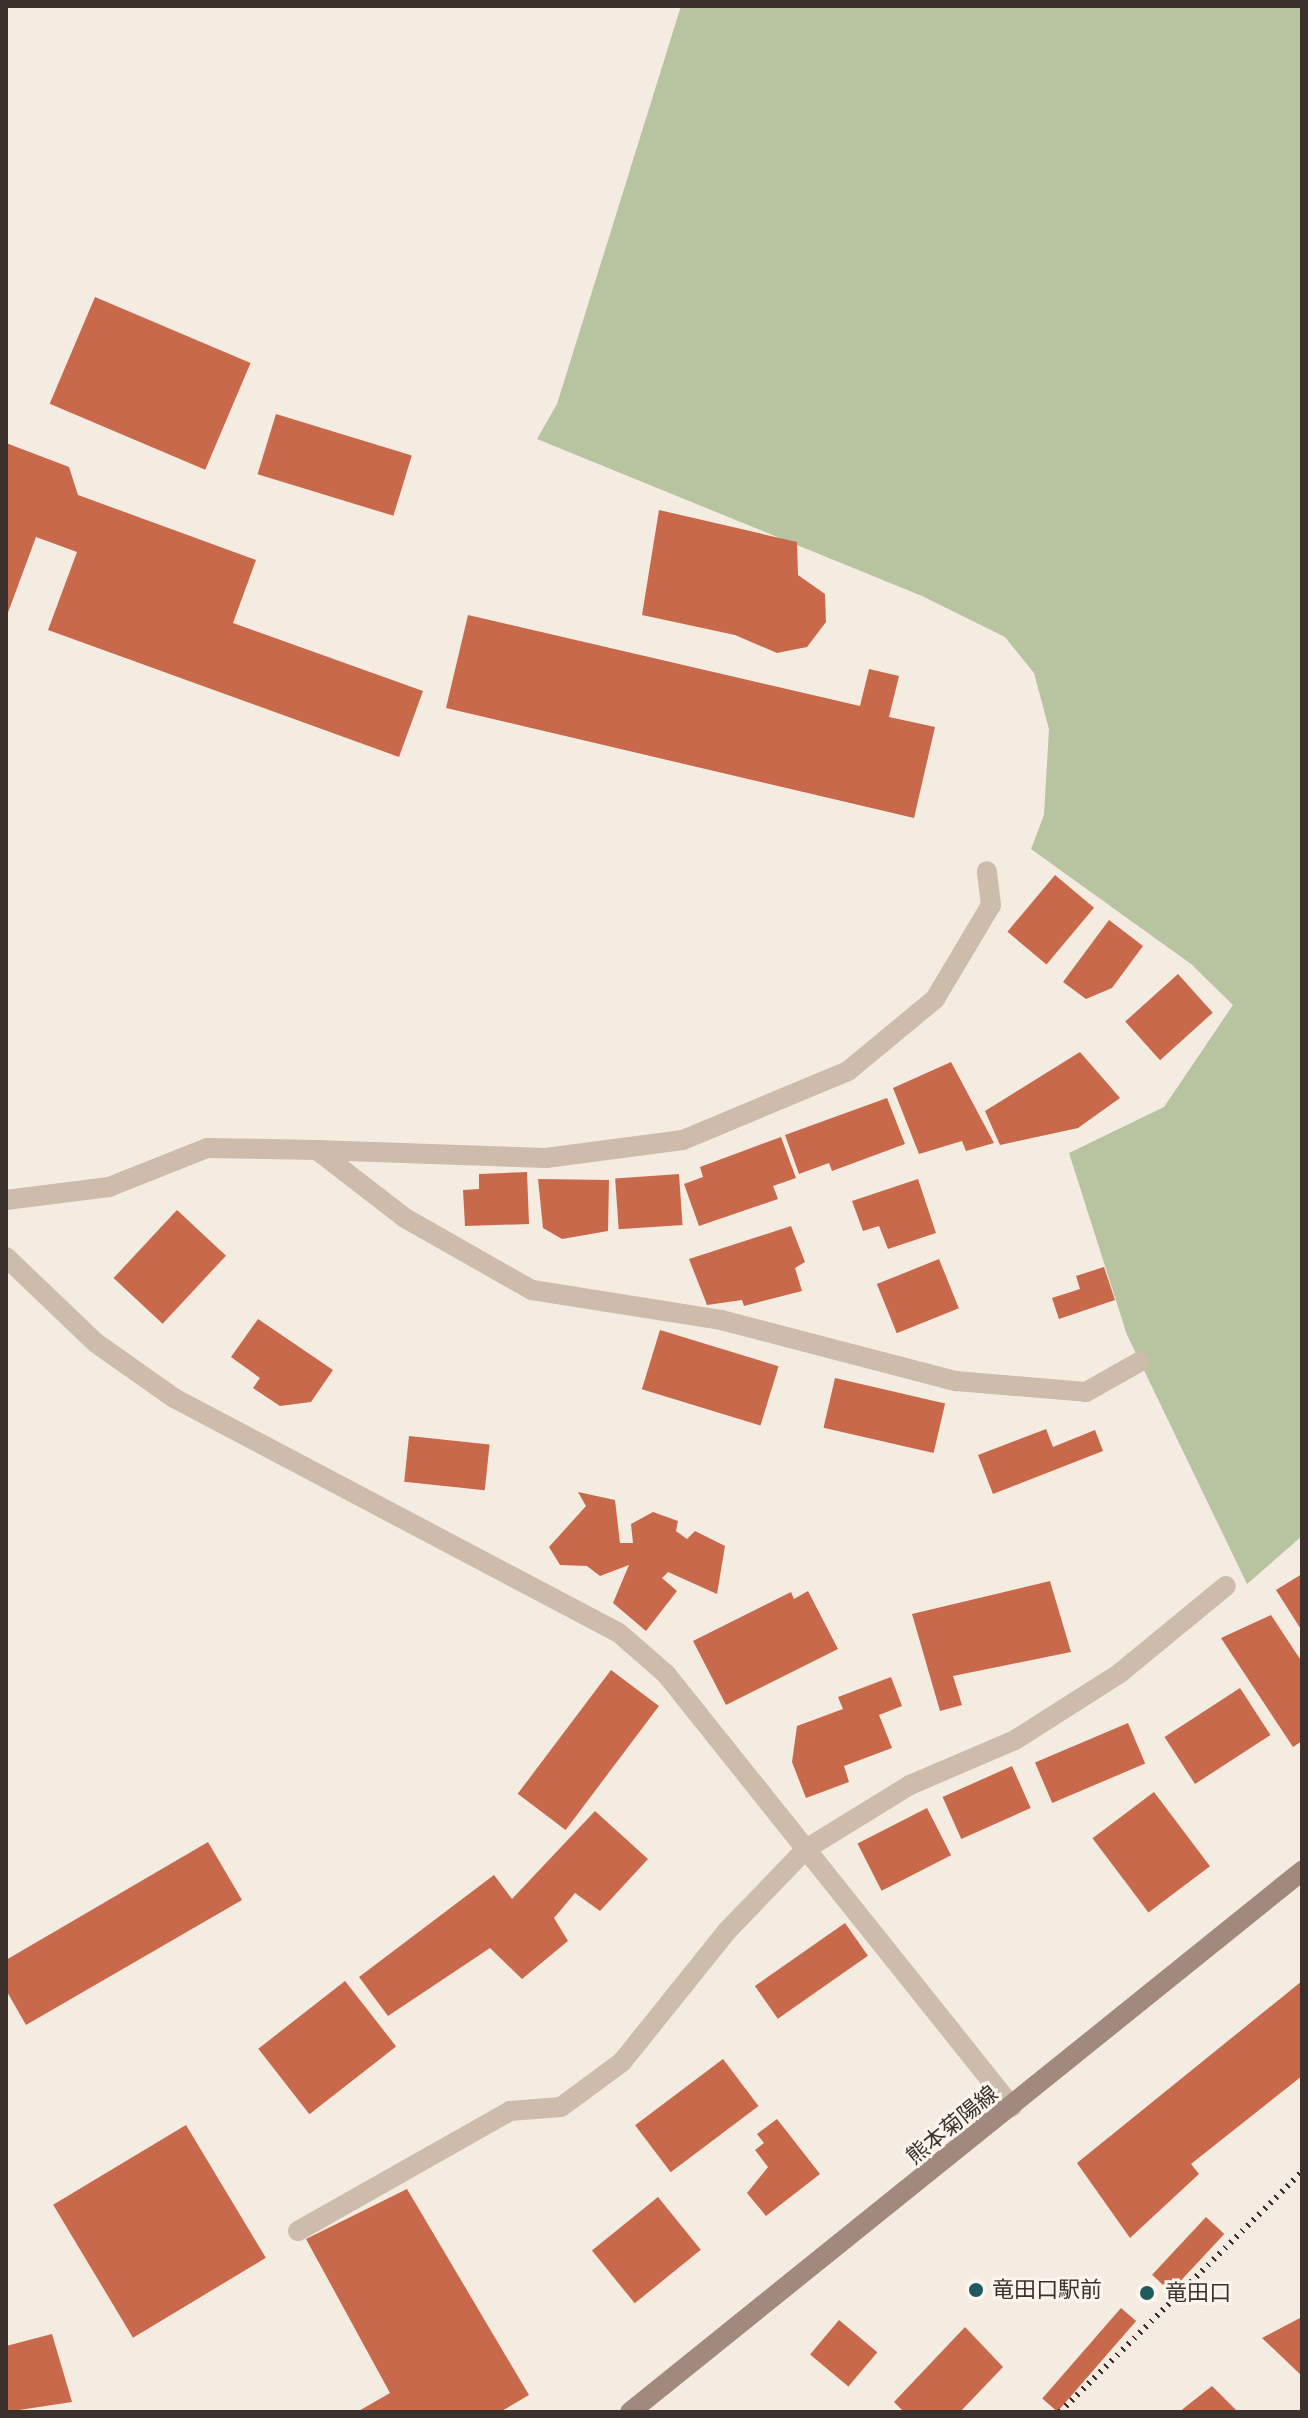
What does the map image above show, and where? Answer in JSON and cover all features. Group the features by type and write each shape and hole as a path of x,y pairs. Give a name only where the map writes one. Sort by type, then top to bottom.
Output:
{"main road":[{"name":"熊本菊陽線","path":"630,2412 1302,1871"}],"street":[{"path":"6,1200 109,1187 207,1148 546,1158 683,1140 848,1071 935,999 991,905 987,871"},
{"path":"317,1150 405,1218 532,1290 721,1320 956,1381 1086,1392 1139,1362"},
{"path":"6,1257 96,1343 174,1398 619,1633 666,1674 1012,2107"},
{"path":"298,2231 510,2111 561,2107 622,2062 727,1931 806,1849 910,1785 1015,1740 1120,1673 1226,1586"}],"green space":[{"path":"681,6 1302,6 1302,1536 1247,1584 1127,1335 1069,1153 1164,1107 1233,1005 1191,964 1031,849 1044,815 1049,729 1034,673 1005,637 922,596 537,439 557,404"}],"building":[{"path":"95,297 251,363 205,470 50,404"},
{"path":"276,414 412,456 393,516 258,474"},
{"path":"6,443 69,467 78,495 256,560 233,623 423,691 399,757 48,630 77,552 36,537 6,618"},
{"path":"659,510 797,542 798,575 825,594 826,622 807,647 777,653 735,635 642,615"},
{"path":"468,615 860,706 869,669 899,676 889,717 935,727 914,818 446,708"},
{"path":"1055,875 1094,908 1047,964 1007,932"},
{"path":"1109,920 1143,946 1112,988 1086,999 1063,982"},
{"path":"1178,974 1213,1013 1160,1060 1125,1022"},
{"path":"1080,1052 1120,1098 1078,1128 1000,1145 985,1111"},
{"path":"951,1062 994,1143 966,1151 962,1141 919,1154 893,1088"},
{"path":"887,1098 905,1144 832,1171 829,1163 799,1174 785,1135"},
{"path":"781,1137 796,1178 773,1186 778,1199 699,1226 684,1184 703,1177 700,1167"},
{"path":"527,1172 529,1224 465,1226 463,1190 479,1189 479,1174"},
{"path":"679,1174 683,1225 619,1229 615,1178"},
{"path":"538,1179 609,1180 608,1231 562,1239 543,1228"},
{"path":"918,1179 936,1233 888,1249 879,1226 863,1231 852,1201"},
{"path":"177,1210 226,1256 163,1324 114,1278"},
{"path":"791,1226 805,1262 795,1268 802,1291 744,1306 742,1300 707,1305 689,1259"},
{"path":"939,1259 959,1308 897,1333 877,1284"},
{"path":"1104,1267 1115,1300 1059,1319 1052,1298 1080,1289 1076,1276"},
{"path":"258,1319 333,1370 311,1402 280,1406 253,1388 260,1378 231,1357"},
{"path":"660,1330 779,1366 760,1426 642,1389"},
{"path":"835,1378 945,1403 934,1453 824,1428"},
{"path":"1046,1429 1053,1447 1095,1430 1103,1451 993,1494 978,1455"},
{"path":"409,1436 490,1444 485,1490 404,1482"},
{"path":"578,1492 615,1500 620,1543 633,1543 631,1524 653,1512 678,1521 676,1531 687,1539 695,1531 725,1546 717,1594 668,1572 662,1578 677,1591 646,1631 613,1603 629,1565 600,1576 587,1566 560,1565 549,1547 586,1506"},
{"path":"1302,1574 1302,1631 1276,1590"},
{"path":"1050,1581 1071,1652 953,1676 962,1705 940,1711 912,1614"},
{"path":"808,1591 838,1649 726,1705 693,1641 791,1592 794,1599"},
{"path":"1271,1615 1302,1662 1302,1741 1293,1747 1221,1638"},
{"path":"611,1670 659,1706 566,1830 518,1794"},
{"path":"891,1677 902,1706 879,1715 892,1748 844,1766 849,1782 806,1798 792,1762 797,1726 843,1709 838,1697"},
{"path":"1240,1688 1270,1735 1195,1784 1165,1737"},
{"path":"1128,1723 1145,1764 1052,1803 1035,1762"},
{"path":"1012,1766 1031,1808 961,1839 943,1797"},
{"path":"1154,1792 1210,1866 1148,1913 1093,1838"},
{"path":"927,1808 951,1855 882,1891 858,1843"},
{"path":"595,1811 648,1859 600,1911 575,1893 554,1918 568,1941 522,1979 490,1948 388,2016 359,1977 494,1875 512,1899"},
{"path":"208,1842 242,1900 26,2025 6,1990 6,1960"},
{"path":"845,1923 868,1956 778,2019 755,1986"},
{"path":"345,1981 396,2046 309,2114 258,2049"},
{"path":"1302,1981 1302,2076 1191,2164 1199,2174 1130,2238 1077,2163"},
{"path":"723,2059 759,2106 671,2172 635,2125"},
{"path":"777,2119 820,2174 766,2216 747,2193 768,2167 755,2150 764,2143 757,2134"},
{"path":"186,2125 266,2258 133,2338 53,2205"},
{"path":"407,2189 529,2395 500,2412 357,2412 390,2393 306,2239"},
{"path":"658,2197 701,2250 635,2303 592,2250"},
{"path":"1206,2217 1224,2234 1170,2292 1152,2275"},
{"path":"1121,2308 1136,2321 1057,2412 1042,2399"},
{"path":"1302,2319 1302,2376 1262,2338"},
{"path":"839,2320 877,2352 848,2387 810,2354"},
{"path":"965,2327 1003,2367 960,2412 904,2412 894,2402"},
{"path":"52,2334 72,2402 6,2412 6,2346"},
{"path":"1212,2386 1238,2412 1179,2412"}],"railway":[{"path":"1060,2412 1302,2172"}],"place":[{"name":"竜田口駅前","path":"976,2290"},
{"name":"竜田口","path":"1147,2293"}]}
